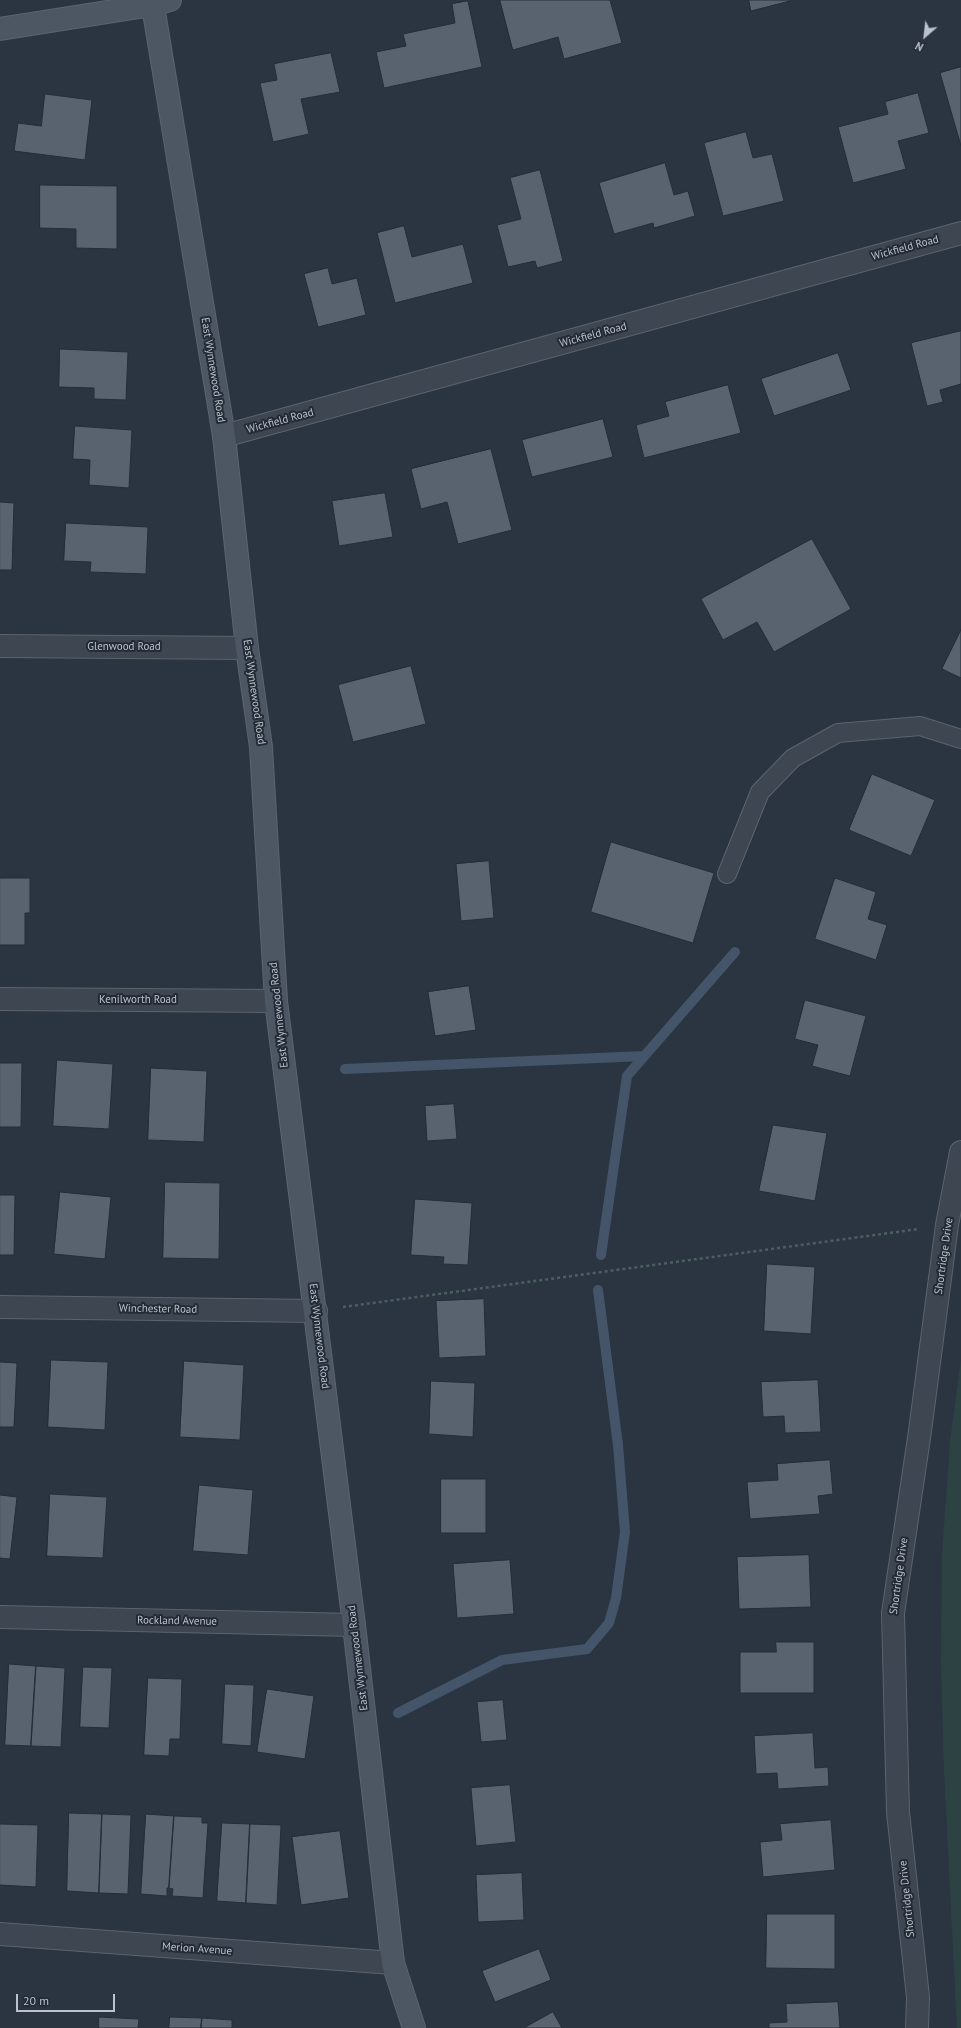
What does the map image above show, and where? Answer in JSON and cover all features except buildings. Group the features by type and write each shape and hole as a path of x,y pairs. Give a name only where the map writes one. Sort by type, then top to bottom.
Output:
{"street":[{"path":"0,29 158,2"},
{"name":"East Wynnewood Road","path":"158,2 224,436 247,648 261,747 276,1001 316,1311 393,1963 414,2028"},
{"name":"Wickfield Road","path":"224,436 961,233"},
{"name":"Glenwood Road","path":"0,646 247,648"},
{"name":"Kenilworth Road","path":"0,999 276,1001"},
{"name":"Shortridge Drive","path":"917,2028 918,1998 898,1812 893,1613 920,1431 947,1225 961,1152"},
{"name":"Winchester Road","path":"0,1307 316,1311"},
{"name":"Rockland Avenue","path":"0,1617 354,1625"},
{"name":"Merion Avenue","path":"0,1934 393,1963"}],"lane":[{"path":"727,874 760,792 792,758 838,732 920,726 961,739"}],"path":[{"path":"316,1311 947,1225"}],"green space":[{"path":"961,1360 961,2028 957,2028 944,1771 941,1664 942,1554 950,1441"}],"waterway":[{"path":"601,1255 627,1076 735,952"},
{"path":"345,1069 644,1056"},
{"path":"398,1713 502,1660 587,1649 609,1623 616,1598 625,1532 618,1445 598,1290"}]}
